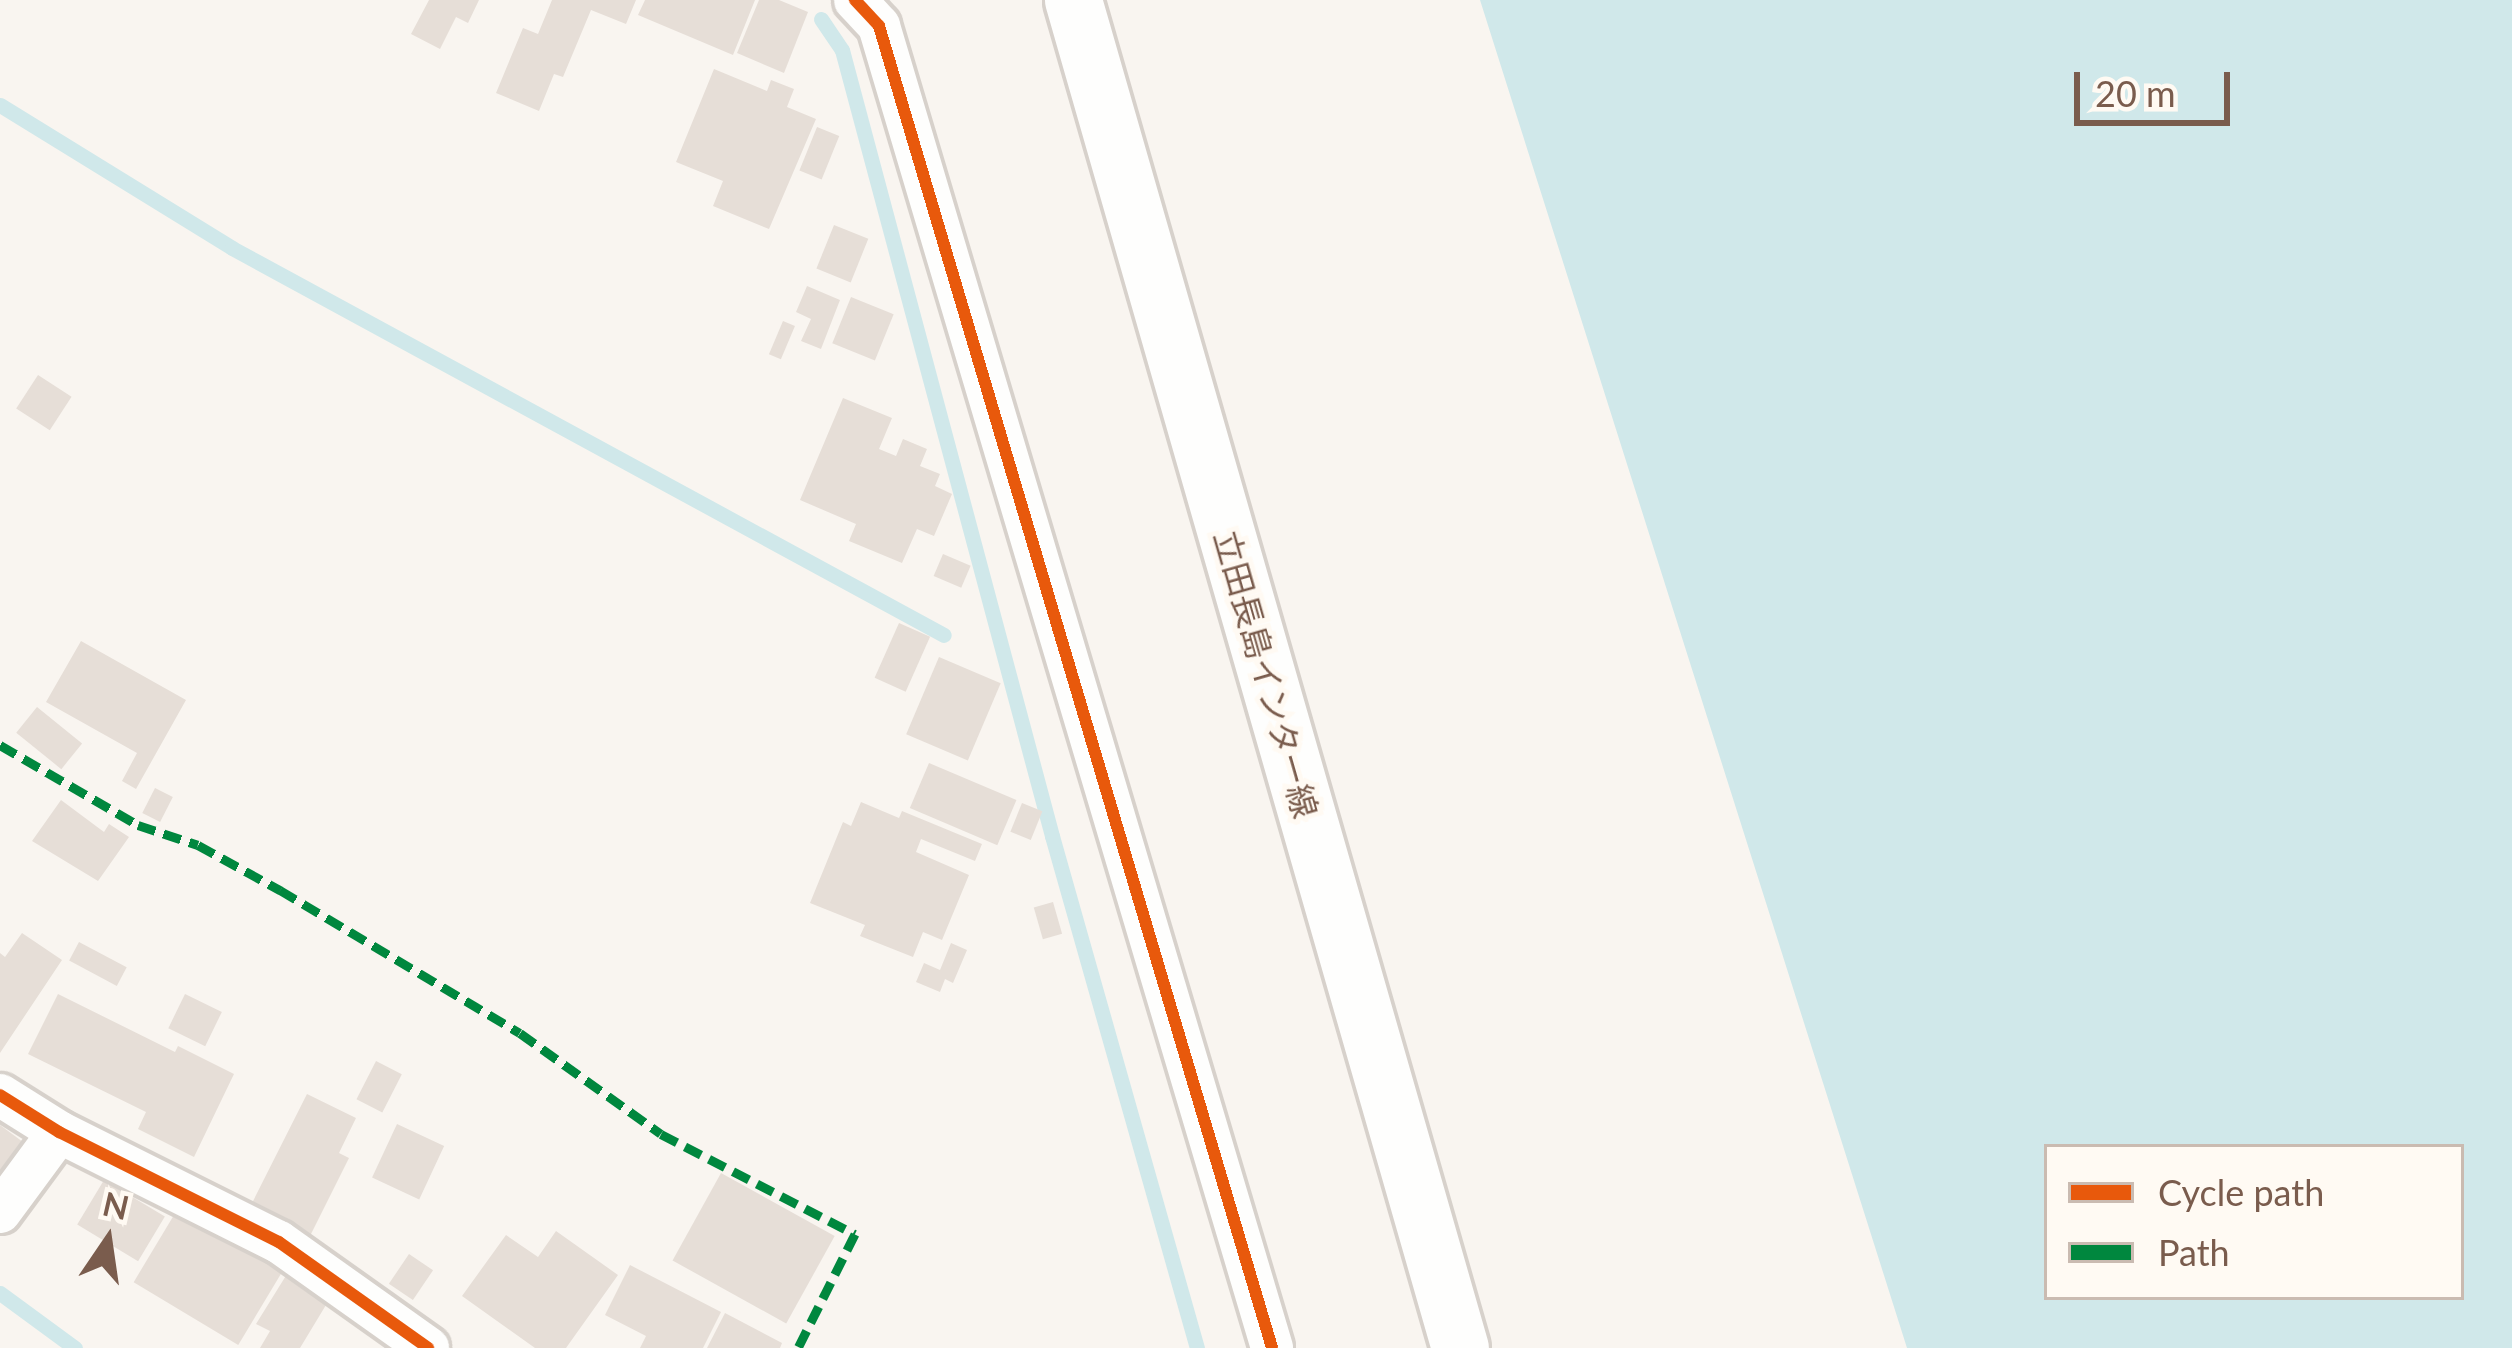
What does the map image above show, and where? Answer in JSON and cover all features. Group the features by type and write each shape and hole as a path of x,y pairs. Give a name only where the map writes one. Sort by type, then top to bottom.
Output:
{"main road":[{"name":"立田長島インター線","path":"1073,0 1460,1348"}],"street":[{"path":"855,0 879,26 1272,1348"},
{"path":"0,1095 59,1132 279,1241 428,1348"},
{"path":"0,1212 59,1132"}],"water":[{"path":"1480,0 2512,0 2512,1348 1907,1348"}],"building":[{"path":"429,0 479,0 468,23 456,17 440,49 411,34"},
{"path":"552,0 636,0 626,24 591,10 563,77 554,74 539,111 496,93 523,28 538,34"},
{"path":"645,0 755,0 733,55 638,15"},
{"path":"759,0 779,0 808,12 784,73 737,53"},
{"path":"714,69 767,91 771,80 794,89 787,107 816,119 769,229 713,206 723,181 676,162"},
{"path":"817,127 839,136 822,180 799,171"},
{"path":"834,225 868,239 851,282 816,269"},
{"path":"807,286 840,300 821,349 801,341 811,319 796,312"},
{"path":"851,297 894,314 875,361 832,343"},
{"path":"783,321 795,326 781,359 769,354"},
{"path":"38,375 72,397 50,430 16,409"},
{"path":"843,398 892,418 879,449 896,456 903,439 927,449 920,466 940,474 935,486 952,494 934,536 917,529 902,563 849,541 856,524 800,500"},
{"path":"943,554 971,566 961,588 934,576"},
{"path":"899,623 930,637 906,692 875,678"},
{"path":"81,641 186,700 136,789 122,781 137,753 46,702"},
{"path":"939,657 1001,683 968,761 906,734"},
{"path":"37,707 82,744 61,769 16,733"},
{"path":"929,763 1016,800 997,845 910,808"},
{"path":"155,788 173,797 160,822 142,813"},
{"path":"61,800 104,832 109,824 129,837 98,881 32,841"},
{"path":"861,802 899,818 902,811 982,844 975,861 921,839 916,852 969,875 942,940 923,932 913,957 860,936 865,925 810,903 843,822 851,826"},
{"path":"1022,803 1042,811 1031,840 1010,832"},
{"path":"1053,902 1062,934 1043,939 1034,908"},
{"path":"22,933 62,960 0,1053 0,953 5,957"},
{"path":"79,942 127,967 117,986 69,961"},
{"path":"951,943 967,950 953,983 945,979 940,992 916,982 924,963 940,970"},
{"path":"58,994 175,1052 178,1046 234,1074 194,1157 138,1129 146,1112 28,1054"},
{"path":"185,994 222,1012 205,1046 168,1028"},
{"path":"376,1061 402,1074 382,1112 356,1099"},
{"path":"307,1094 356,1118 339,1153 349,1158 308,1240 248,1211"},
{"path":"397,1124 444,1146 419,1199 372,1177"},
{"path":"0,1125 27,1145 0,1181"},
{"path":"721,1173 835,1236 786,1323 673,1260"},
{"path":"104,1180 165,1217 138,1261 77,1225"},
{"path":"180,1205 285,1268 238,1345 134,1282"},
{"path":"556,1231 618,1275 566,1348 535,1348 462,1296 506,1235 538,1257"},
{"path":"409,1254 433,1270 413,1300 389,1284"},
{"path":"630,1265 721,1312 703,1348 640,1348 646,1336 605,1315"},
{"path":"287,1274 329,1300 300,1348 260,1348 270,1331 256,1324"},
{"path":"725,1313 782,1343 780,1348 707,1348"}],"waterway":[{"path":"821,19 842,50 1052,836 1197,1348"},
{"path":"0,105 232,248 944,635"},
{"path":"0,1293 75,1348"}],"marked path":[{"path":"0,745 138,825 198,845 280,890 520,1033 661,1134 855,1234 798,1348"}],"cycle path":[{"path":"855,0 879,26 1272,1348"},
{"path":"0,1095 59,1132 279,1242 428,1348"}]}
